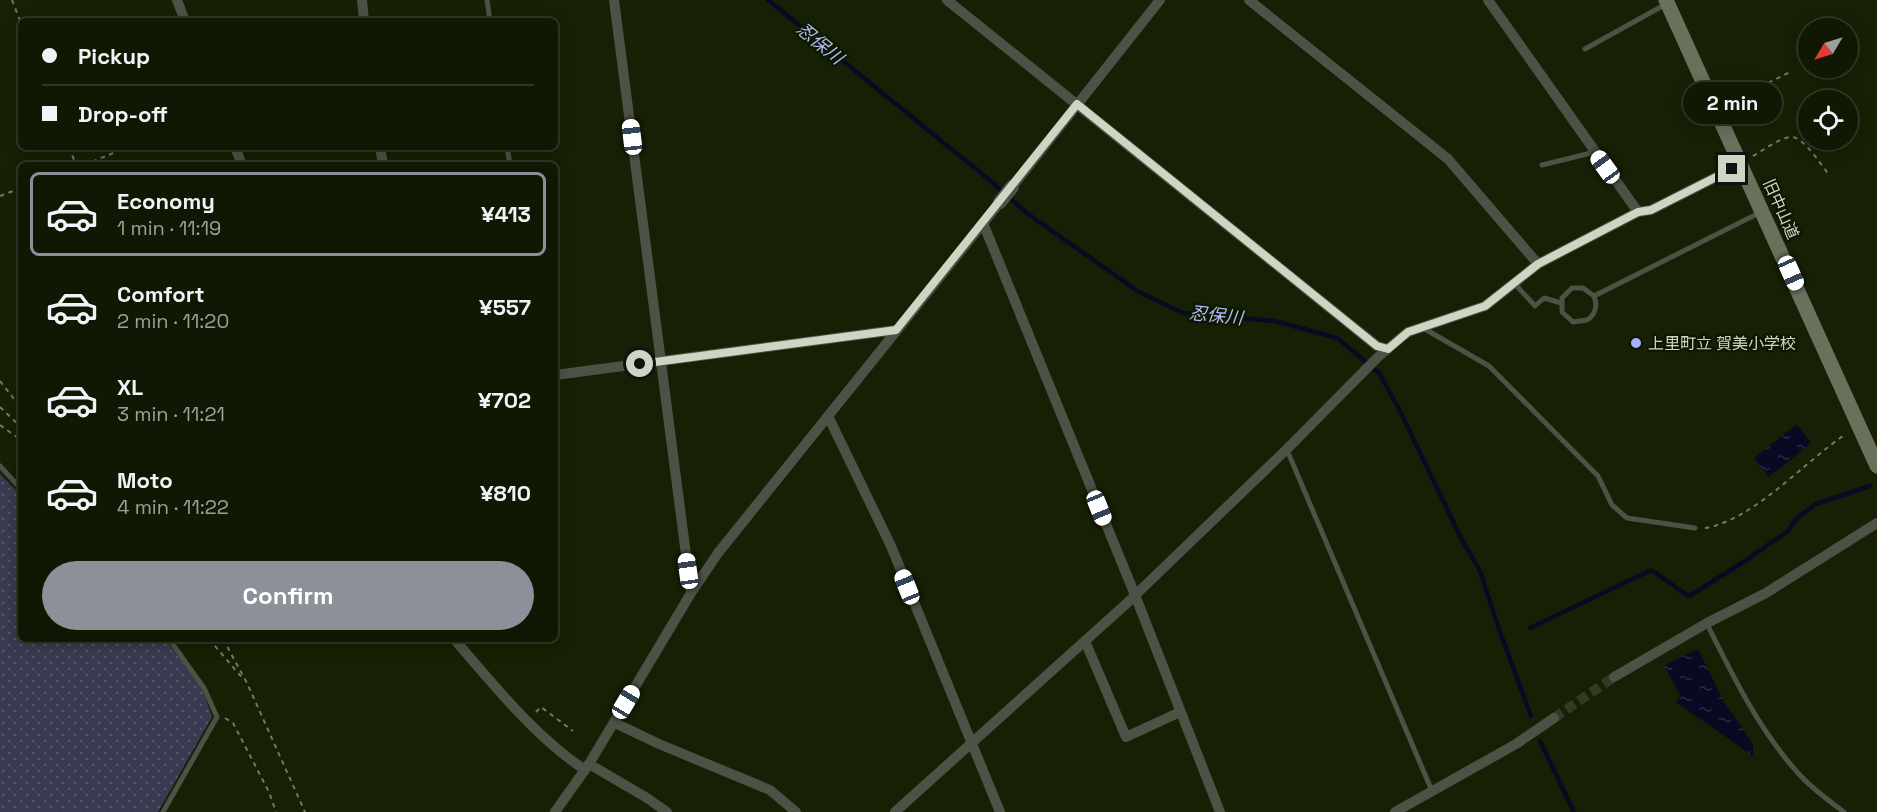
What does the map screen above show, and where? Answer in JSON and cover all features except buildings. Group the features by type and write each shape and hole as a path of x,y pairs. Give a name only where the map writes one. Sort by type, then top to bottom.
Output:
{"main road":[{"name":"旧中山道","path":"1667,2 1877,466"}],"street":[{"path":"177,0 184,18"},
{"path":"362,0 364,18"},
{"path":"614,0 691,593"},
{"path":"947,0 1377,346 1388,349"},
{"path":"555,812 615,723 691,593 718,553 1160,0"},
{"path":"1249,0 1448,159 1538,264"},
{"path":"1488,0 1638,212"},
{"path":"895,812 1135,595 1287,449 1376,358 1408,332 1485,306 1538,264 1638,212 1651,210 1742,164"},
{"path":"983,223 1135,595 1220,812"},
{"path":"558,375 896,330"},
{"path":"828,416 891,546 1000,812"},
{"path":"1614,677 1707,623 1766,593 1877,523"},
{"path":"1085,640 1126,737 1180,712"},
{"path":"457,642 527,722 560,753 647,798 667,812"},
{"path":"1395,812 1516,744 1554,718"},
{"path":"615,723 659,744 771,790 796,812"}],"lane":[{"path":"487,0 490,18"},
{"path":"1585,49 1667,2"},
{"path":"1542,165 1594,152"},
{"path":"1594,296 1763,212"},
{"path":"1515,284 1535,306 1544,298 1561,303"},
{"path":"1575,287 1586,289 1594,296 1596,306 1590,318 1582,322 1573,322 1565,317 1561,303 1564,294 1575,287"},
{"path":"1420,327 1489,366 1598,476 1612,506 1620,514 1627,518 1698,528"},
{"path":"1287,449 1432,791"},
{"path":"0,466 18,486"},
{"path":"1707,623 1739,688 1784,757 1818,793 1844,812"},
{"path":"163,812 217,717 204,688 170,642"}],"path":[{"path":"12,0 19,18"},
{"path":"1716,109 1792,71"},
{"path":"1742,164 1788,137 1796,137 1804,143 1830,176"},
{"path":"93,162 121,150"},
{"path":"0,196 18,189"},
{"path":"0,381 18,404"},
{"path":"0,406 18,424"},
{"path":"0,425 18,438"},
{"path":"1698,528 1725,522 1760,501 1845,435 1860,428"},
{"path":"212,642 247,683"},
{"path":"225,642 247,683 306,812"},
{"path":"527,722 541,707 573,731"},
{"path":"217,717 223,717 233,723 276,812"}],"shaded area":[{"path":"0,474 18,492 18,642 167,642 202,688 212,717 158,812 0,812"}],"water":[{"path":"1797,424 1811,443 1769,477 1754,458"},
{"path":"1696,650 1699,651 1723,700 1753,744 1753,756 1676,702 1680,695 1664,666"}],"waterway":[{"name":"忍保川","path":"768,0 1028,214 1139,292 1183,313 1275,321 1337,338 1379,373 1398,407 1461,538 1480,571 1531,716"},
{"path":"1530,628 1649,571 1653,571 1688,596 1691,595 1788,531 1796,519 1816,504 1870,486"},
{"name":"忍保川","path":"1540,741 1574,812"}],"tunnel":[{"path":"1554,718 1614,677"}],"place":[{"name":"上里町立 賀美小学校","path":"1636,343"}],"route":[{"path":"640,364 896,330 1077,104 1377,346 1388,349 1408,332 1485,306 1538,264 1638,212 1651,210 1732,169"}]}
